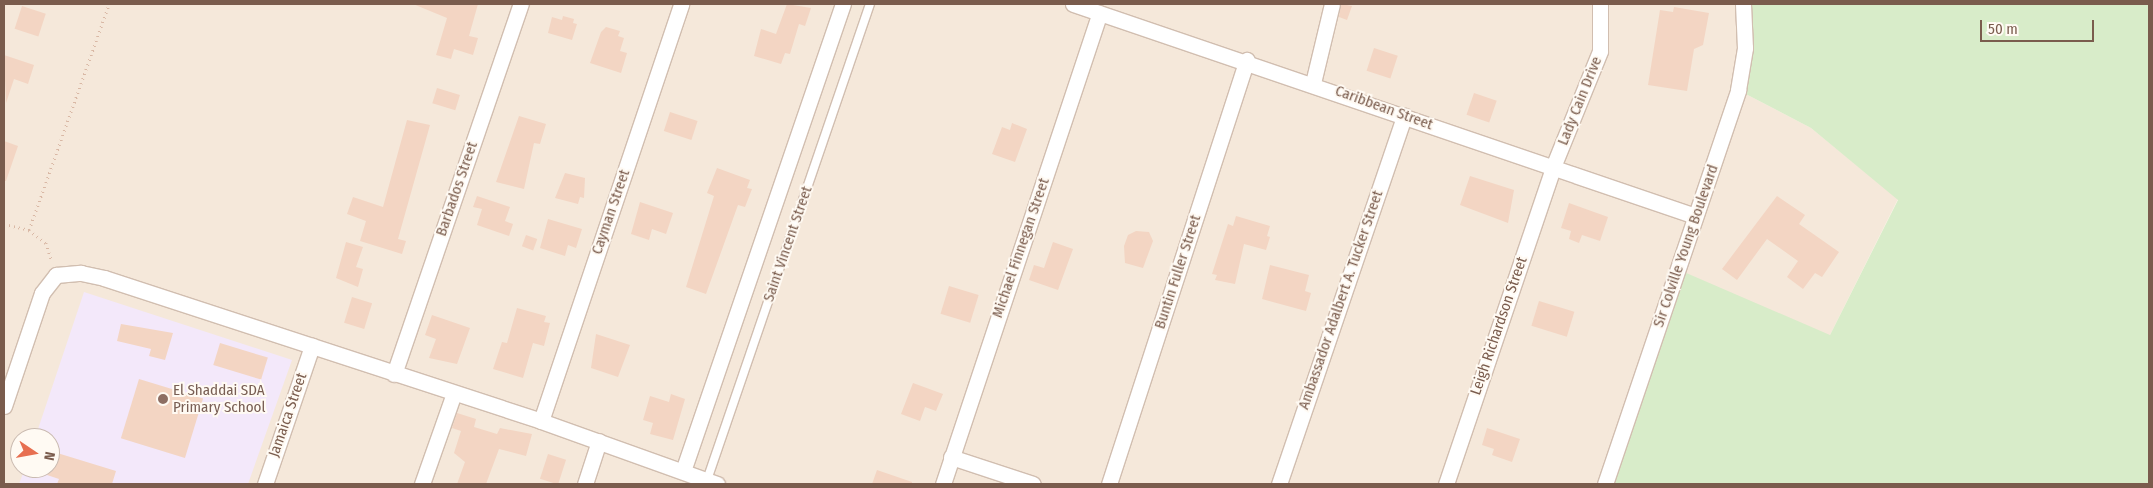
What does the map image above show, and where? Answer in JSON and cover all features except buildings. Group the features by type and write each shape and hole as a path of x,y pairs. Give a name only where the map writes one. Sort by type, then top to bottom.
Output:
{"street":[{"name":"Barbados Street","path":"394,374 521,4"},
{"name":"Cayman Street","path":"541,421 681,4"},
{"name":"Saint Vincent Street","path":"683,471 842,4"},
{"name":"Caribbean Street","path":"1073,4 1247,60 1695,216"},
{"path":"1313,83 1332,4"},
{"name":"Lady Cain Drive","path":"1553,167 1600,51 1600,4"},
{"name":"Sir Colville Young Boulevard","path":"1605,484 1738,90 1745,48 1743,4"},
{"name":"Michael Finnegan Street","path":"943,484 1100,13"},
{"name":"Buntin Fuller Street","path":"1109,484 1247,60"},
{"name":"Ambassador Adalbert A. Tucker Street","path":"1279,484 1404,116"},
{"name":"Leigh Richardson Street","path":"1446,484 1553,167"},
{"path":"4,406 42,293 56,275 81,273 104,278 541,421 683,471 710,483"},
{"name":"Jamaica Street","path":"264,484 312,346"},
{"path":"422,484 454,393"},
{"path":"585,484 599,441"},
{"path":"951,457 1034,484"}],"lane":[{"name":"Saint Vincent Street","path":"710,483 870,4"}],"path":[{"path":"29,230 109,4"},
{"path":"4,224 29,230 46,243 56,275"}],"shaded area":[{"path":"4,4 1743,4 1738,90 1811,128 1898,199 1830,335 1607,484 4,484"},
{"name":"El Shaddai SDA Primary School","path":"84,292 292,360 248,484 19,484 21,478 60,478 60,428 38,428"}],"green space":[{"path":"1743,4 2149,4 2149,484 1607,484 1677,269 1830,335 1898,200 1811,128 1738,90"}],"place":[{"name":"El Shaddai SDA Primary School","path":"163,399"}]}
